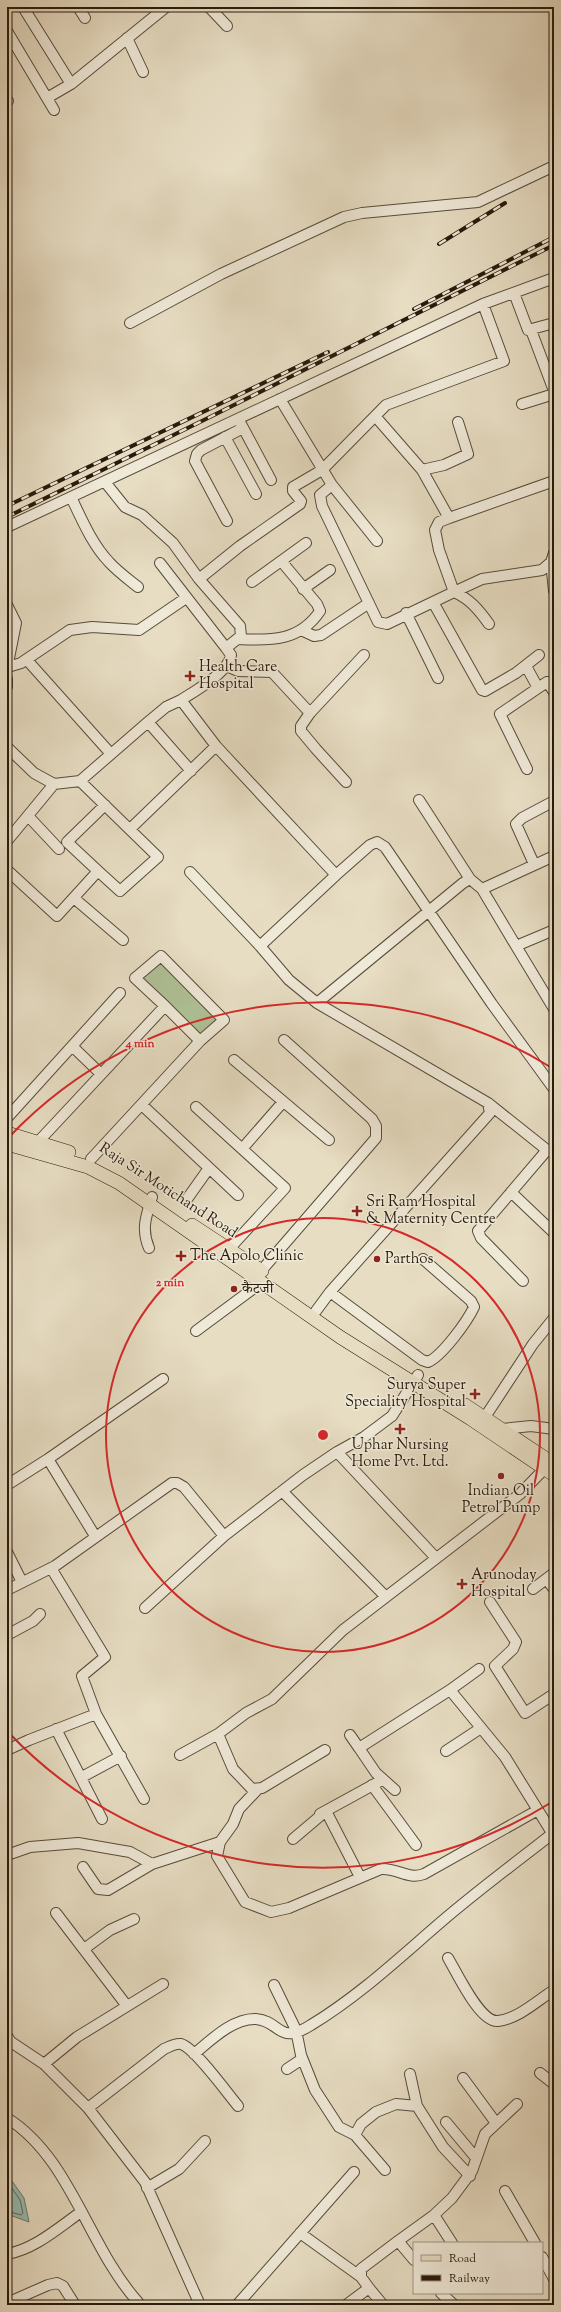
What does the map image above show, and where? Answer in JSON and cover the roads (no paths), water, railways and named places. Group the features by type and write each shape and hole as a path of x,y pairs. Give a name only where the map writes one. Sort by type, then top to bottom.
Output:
{"main road":[{"name":"Raja Sir Motichand Road","path":"7,1133 91,1159 151,1201 229,1249 261,1276 316,1311 416,1379 485,1417 499,1433"},
{"path":"7,1144 88,1167 151,1201 212,1250 261,1276 340,1337 416,1379 551,1467"}],"street":[{"path":"23,7 72,84"},
{"path":"78,7 85,18"},
{"path":"47,98 72,84 166,7"},
{"path":"209,7 226,26"},
{"path":"7,31 54,110"},
{"path":"127,38 143,72"},
{"path":"130,323 221,274 344,217 362,213 474,203 554,166"},
{"path":"7,527 71,497 240,423 280,399 483,304 554,278"},
{"path":"514,293 526,327 531,330 554,393 522,404"},
{"path":"199,579 240,546 299,506 301,501 293,488 322,470 386,405 504,361 483,304"},
{"path":"531,330 554,323"},
{"path":"280,399 332,485 377,541"},
{"path":"375,416 422,470 450,518"},
{"path":"422,470 444,465 468,454 458,422"},
{"path":"228,521 195,461 197,454 201,450 225,437 240,423"},
{"path":"240,423 271,480"},
{"path":"225,437 256,494"},
{"path":"489,624 475,606 465,597 454,592 439,550 435,530 439,522 554,481"},
{"path":"105,482 125,507 142,515 173,542 199,579 237,622 241,632 238,639 226,648"},
{"path":"332,485 320,498 378,622 382,624 388,624 406,614 482,579 542,570 553,558"},
{"path":"71,497 88,534 109,562 138,587"},
{"path":"252,582 306,544"},
{"path":"553,558 554,591"},
{"path":"238,639 270,641 301,630 320,610 317,604 282,562"},
{"path":"7,747 34,773 54,784 80,780 166,707 181,700 201,687 226,666 231,655 160,564"},
{"path":"303,589 330,570"},
{"path":"7,667 27,660 57,637 70,630 92,627 140,630 186,598"},
{"path":"433,602 482,690 485,691 506,679 526,666 539,655"},
{"path":"301,630 314,636 321,635 370,603"},
{"path":"7,605 16,623 7,667"},
{"path":"406,614 438,678"},
{"path":"346,782 301,731 302,722 364,655"},
{"path":"27,660 111,754"},
{"path":"226,666 238,671 272,672 310,713"},
{"path":"526,666 538,688"},
{"path":"7,679 7,688"},
{"path":"527,770 500,714 546,682 554,692"},
{"path":"181,700 216,746 336,875"},
{"path":"148,722 191,771"},
{"path":"130,829 216,746"},
{"path":"80,780 158,857 120,891 67,842 105,806"},
{"path":"7,841 54,784"},
{"path":"419,800 470,879 482,889 554,1009"},
{"path":"534,864 516,824 522,818 554,801"},
{"path":"28,816 59,849"},
{"path":"260,946 370,845 377,842 381,843 429,910 492,1004 554,1089"},
{"path":"482,889 554,856"},
{"path":"7,870 57,916 75,899 98,871"},
{"path":"190,872 260,946 289,980 317,1003 488,1103 550,1151 511,1192 478,1231 480,1238 523,1281"},
{"path":"317,1003 429,910 470,879"},
{"path":"75,899 123,940"},
{"path":"516,946 554,930"},
{"path":"91,1159 200,1041 224,1020 161,956 135,978 200,1041"},
{"path":"7,1118 120,993"},
{"path":"38,1142 165,1006"},
{"path":"196,1331 261,1276 376,1138 376,1126 372,1120 284,1040"},
{"path":"72,1046 101,1074"},
{"path":"234,1060 329,1140"},
{"path":"242,1149 283,1102"},
{"path":"316,1311 330,1292 490,1113 488,1103"},
{"path":"142,1105 238,1195"},
{"path":"196,1107 285,1188 229,1249"},
{"path":"186,1199 209,1168"},
{"path":"511,1192 554,1233"},
{"path":"149,1248 144,1236 144,1224 151,1201"},
{"path":"330,1292 422,1360 428,1362 437,1356 470,1316 474,1308 471,1301 423,1259"},
{"path":"485,1417 533,1344 554,1318"},
{"path":"7,1485 48,1459 163,1379"},
{"path":"145,1608 224,1536 336,1452 364,1437 392,1416 416,1379"},
{"path":"499,1433 531,1426 554,1428"},
{"path":"336,1452 436,1558"},
{"path":"48,1459 95,1536"},
{"path":"180,1755 218,1734 246,1714 272,1699 344,1630 385,1596 520,1494 551,1467"},
{"path":"7,1590 51,1568 172,1482 184,1487 224,1536"},
{"path":"282,1491 385,1596"},
{"path":"7,1552 22,1582"},
{"path":"51,1568 105,1657 82,1676 96,1714 144,1799"},
{"path":"533,1589 550,1576 554,1590"},
{"path":"490,1602 516,1642 513,1649 494,1666 524,1713 554,1694"},
{"path":"7,1636 32,1621 40,1614"},
{"path":"359,1748 450,1690 478,1669"},
{"path":"194,2054 224,2031 247,2020 261,2020 287,2033 297,2033 365,1989 442,1920 553,1835 505,1757 450,1690"},
{"path":"7,1750 96,1714"},
{"path":"446,1751 481,1728"},
{"path":"56,1729 82,1777 102,1819"},
{"path":"218,1734 233,1769 246,1786 257,1790"},
{"path":"350,1735 382,1780 395,1790"},
{"path":"325,1750 257,1790 239,1809 234,1824 220,1842 217,1856 244,1902 271,1912 289,1908 360,1877 388,1868 408,1876 424,1874 538,1810"},
{"path":"82,1777 121,1756"},
{"path":"302,1824 382,1780"},
{"path":"372,1786 416,1845"},
{"path":"326,1811 360,1877"},
{"path":"293,1839 326,1811"},
{"path":"83,1867 98,1889 108,1890 152,1864 220,1842"},
{"path":"7,1855 30,1847 78,1843 130,1852 152,1864"},
{"path":"56,1913 126,2006"},
{"path":"84,1949 110,1930 134,1919"},
{"path":"448,1958 480,2012 491,2020 496,2021 513,2016 554,1990"},
{"path":"44,2064 66,2044 163,1984"},
{"path":"274,1985 297,2033 302,2059 315,2090 339,2127 356,2135 385,2170"},
{"path":"8,2041 44,2064 88,2108 128,2160 147,2188 200,2305"},
{"path":"88,2108 170,2046 183,2044 194,2054 238,2106"},
{"path":"287,2069 302,2059"},
{"path":"540,2073 554,2084"},
{"path":"410,2074 417,2106 443,2147 470,2176"},
{"path":"463,2078 496,2123"},
{"path":"356,2135 361,2124 376,2112 396,2104 417,2106"},
{"path":"361,2277 361,2269 365,2264 434,2215 452,2198 470,2176 485,2134 517,2104"},
{"path":"7,2118 29,2135 46,2154 64,2181 113,2272 138,2304"},
{"path":"446,2122 476,2158"},
{"path":"147,2188 179,2169 205,2141"},
{"path":"237,2305 354,2172"},
{"path":"505,2191 534,2242"},
{"path":"7,2254 28,2246 44,2237 81,2212"},
{"path":"434,2215 451,2242"},
{"path":"300,2233 361,2277 383,2305"},
{"path":"398,2241 413,2259"},
{"path":"543,2259 554,2279"},
{"path":"7,2303 48,2285 57,2283 63,2286 75,2305"},
{"path":"346,2305 369,2288"},
{"path":"443,2294 454,2305"}],"water":[{"path":"7,2174 24,2198 29,2222 7,2214"}],"railway":[{"path":"439,244 505,203"},
{"path":"414,309 554,237"},
{"path":"7,517 554,245"},
{"path":"7,506 328,352"}],"place":[{"name":"Health Care Hospital","path":"190,676"},
{"name":"Sri Ram Hospital & Maternity Centre","path":"357,1211"},
{"name":"The Apolo Clinic","path":"181,1256"},
{"name":"Parthos","path":"377,1259"},
{"name":"कैटजी","path":"234,1289"},
{"name":"Surya Super Speciality Hospital","path":"475,1394"},
{"name":"Uphar Nursing Home Pvt. Ltd.","path":"400,1429"},
{"name":"Indian Oil Petrol Pump","path":"501,1476"},
{"name":"Arunoday Hospital","path":"462,1584"}]}
